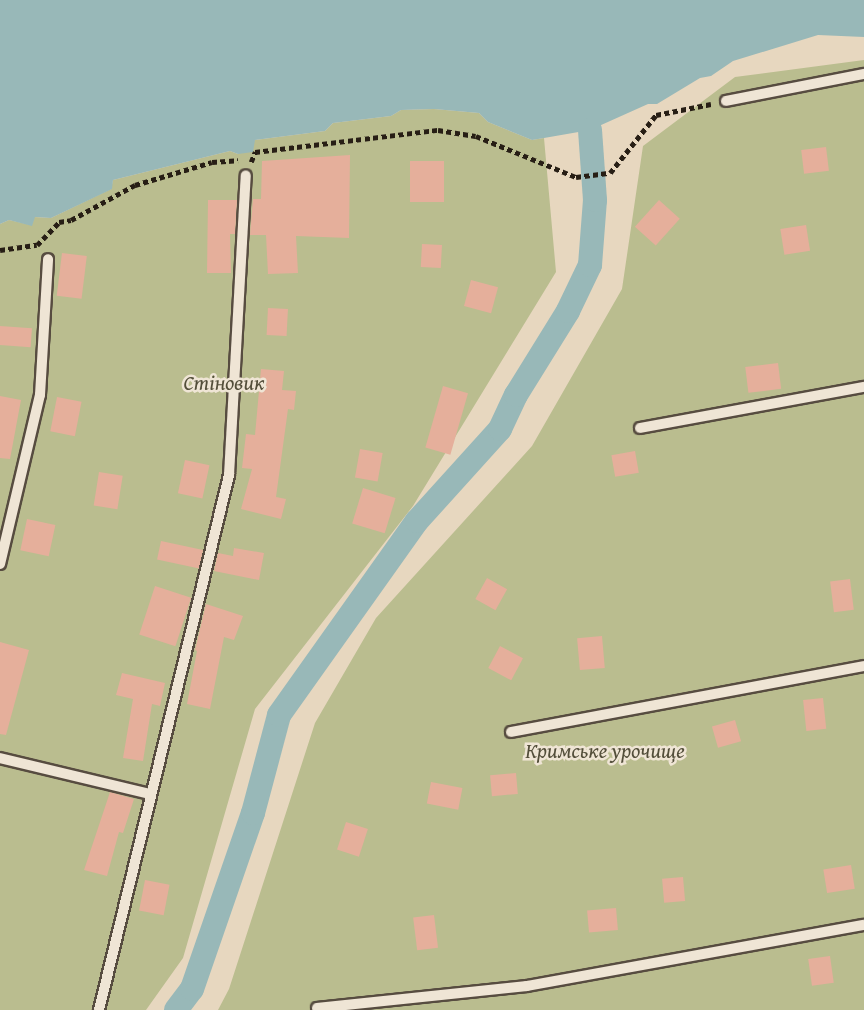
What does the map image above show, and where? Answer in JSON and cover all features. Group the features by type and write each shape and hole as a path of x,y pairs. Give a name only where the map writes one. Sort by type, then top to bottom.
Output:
{"lane":[{"path":"726,101 864,74"},
{"path":"99,1010 229,475 246,175"},
{"path":"0,564 40,395 48,259"},
{"path":"639,428 864,387"},
{"path":"511,732 864,666"},
{"path":"0,758 150,794"},
{"path":"317,1008 527,986 864,925"}],"path":[{"path":"246,175 256,152 438,130 476,136 576,177 610,173 656,115 726,101"},
{"path":"0,250 37,245 59,222 71,220 135,185 212,162 253,159"}],"green space":[{"name":"Кримське урочище","path":"864,60 864,1010 218,1010 229,989 315,723 376,618 532,446 622,289 643,146 735,77"},
{"name":"Стіновик","path":"434,109 479,113 488,122 532,140 544,138 556,272 413,506 255,709 183,958 146,1010 0,1010 0,224 9,220 31,225 34,217 51,218 111,189 113,180 230,151 238,154 255,140 325,131 333,123 391,116 401,110"}],"water":[{"path":"0,0 864,0 864,37 818,35 733,61 711,76 700,78 657,104 648,104 590,130 544,138 532,140 488,122 479,113 434,109 401,110 391,116 333,123 325,131 255,140 253,152 238,154 230,151 113,180 112,189 51,218 35,217 32,226 9,220 0,224"}],"building":[{"path":"826,147 829,171 804,174 801,150"},
{"path":"350,155 349,238 296,236 298,273 268,274 266,235 250,235 253,199 261,199 262,161"},
{"path":"410,161 444,161 444,202 410,202"},
{"path":"208,200 237,200 235,234 230,234 231,273 207,273"},
{"path":"659,200 680,219 656,245 635,227"},
{"path":"806,225 810,251 784,255 780,229"},
{"path":"422,244 442,245 441,268 421,267"},
{"path":"62,253 87,256 82,299 57,296"},
{"path":"471,280 498,287 491,313 464,306"},
{"path":"268,308 288,309 287,336 267,335"},
{"path":"0,326 32,328 31,347 0,345"},
{"path":"778,363 781,389 748,393 745,367"},
{"path":"261,369 284,371 282,390 296,391 294,410 288,409 276,497 286,499 281,519 241,509 252,469 242,468 246,434 255,435"},
{"path":"443,386 468,393 450,455 425,448"},
{"path":"0,396 21,400 10,459 0,458"},
{"path":"57,397 82,402 75,436 50,431"},
{"path":"360,449 383,453 378,482 355,478"},
{"path":"635,451 639,473 615,477 611,455"},
{"path":"185,460 209,465 202,498 178,493"},
{"path":"99,472 123,476 117,509 94,506"},
{"path":"363,488 396,498 385,533 352,523"},
{"path":"27,519 55,525 49,556 20,550"},
{"path":"161,541 203,550 199,569 157,560"},
{"path":"234,548 264,553 259,580 214,571 218,553 233,556"},
{"path":"487,578 507,589 495,610 475,599"},
{"path":"850,579 854,610 834,612 830,581"},
{"path":"155,586 191,598 175,646 139,635"},
{"path":"206,604 243,616 234,640 224,637 210,709 187,704 197,651 195,650"},
{"path":"602,636 605,668 580,670 577,638"},
{"path":"0,642 29,650 6,735 0,734"},
{"path":"500,646 523,658 511,680 488,668"},
{"path":"122,673 165,683 160,706 152,704 143,761 123,758 133,699 116,695"},
{"path":"823,698 826,729 806,731 803,700"},
{"path":"735,720 741,741 718,748 712,727"},
{"path":"516,773 518,794 492,796 490,775"},
{"path":"431,782 462,788 458,810 427,804"},
{"path":"110,792 134,799 123,833 119,832 107,876 84,870"},
{"path":"346,822 368,829 359,857 337,850"},
{"path":"851,865 855,889 827,893 823,869"},
{"path":"683,877 685,901 664,903 662,879"},
{"path":"145,880 170,885 164,915 139,910"},
{"path":"616,908 618,930 589,932 587,911"},
{"path":"434,915 438,948 417,950 413,918"},
{"path":"830,956 834,983 812,986 808,959"}],"waterway":[{"path":"176,1010 192,989 253,813 279,715 417,521 500,429 516,395 568,311 590,265 595,200 590,130"}]}
